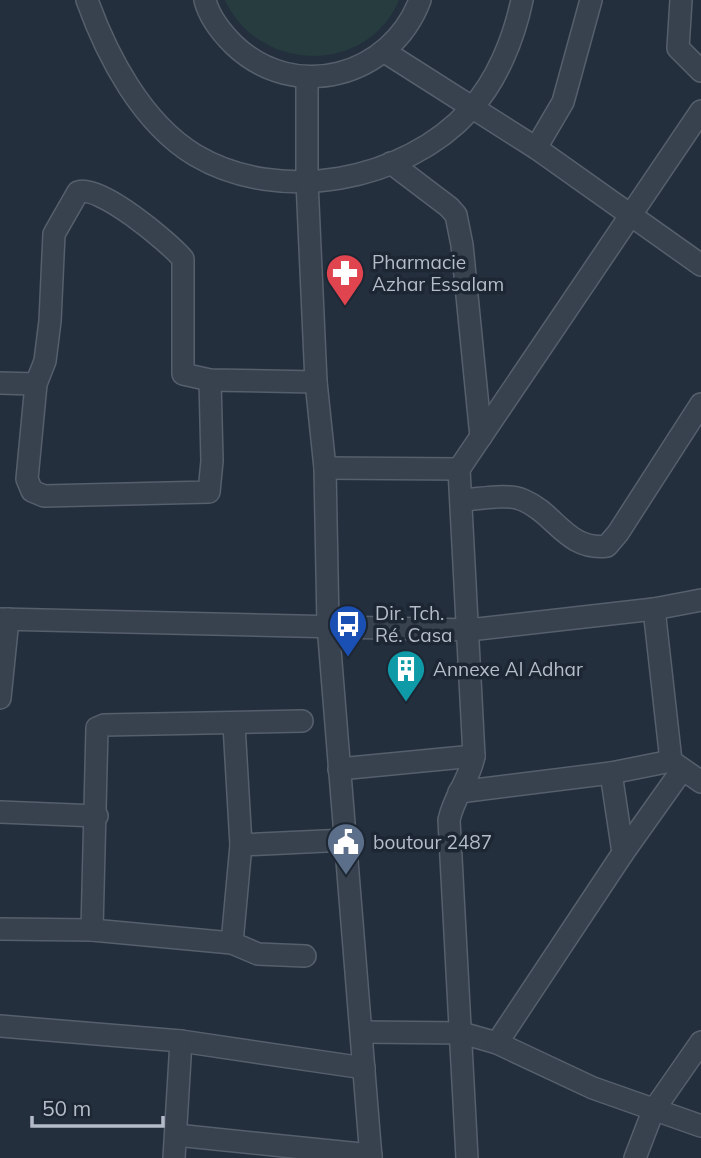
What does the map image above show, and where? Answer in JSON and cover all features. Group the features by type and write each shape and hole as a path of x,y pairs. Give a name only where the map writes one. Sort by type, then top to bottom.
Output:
{"street":[{"path":"87,0 99,34 136,96 162,127 193,154 221,168 253,178 307,181 336,178 391,163 450,130 472,109 500,62 522,0"},
{"path":"205,0 223,35 247,57 275,72 307,78 344,73 362,67 385,52 401,34 419,0"},
{"path":"536,148 563,103 592,0"},
{"path":"681,0 678,48 701,71"},
{"path":"385,52 536,148 701,265"},
{"path":"176,1135 371,1156 363,1032 348,903 346,840 328,625 325,468 316,382 307,181 307,78"},
{"path":"467,1158 449,820 459,792 472,772 474,756 463,500 459,469 701,111"},
{"path":"391,163 456,215 462,245 481,437"},
{"path":"210,380 209,492 44,496 32,491 27,480 36,384 45,361 54,234 78,192 88,190 142,223 173,246 183,259 183,374 210,380 316,382"},
{"path":"0,383 36,384"},
{"path":"463,500 513,497 532,505 580,544 607,546 701,404"},
{"path":"325,468 459,469"},
{"path":"0,698 4,619 469,629 654,609 701,600"},
{"path":"497,1043 623,853 677,766 654,609"},
{"path":"92,930 97,816 97,728 104,725 302,721"},
{"path":"232,943 241,845 234,724"},
{"path":"339,769 474,756"},
{"path":"459,792 677,766 701,782"},
{"path":"611,773 623,853"},
{"path":"0,812 97,816"},
{"path":"241,845 346,840"},
{"path":"0,929 92,930 232,943 258,954 306,956"},
{"path":"0,1026 181,1041 364,1068"},
{"path":"363,1032 462,1033 497,1043 593,1088 701,1126"},
{"path":"174,1158 181,1041"},
{"path":"635,1158 653,1111 701,1042"}],"green space":[{"path":"225,0 399,0 384,25 363,42 339,53 312,56 286,52 262,41 241,24"}],"place":[{"name":"Pharmacie Azhar Essalam","path":"345,307"},
{"name":"Dir. Tch. Ré. Casa","path":"348,658"},
{"name":"Annexe Al Adhar","path":"406,703"},
{"name":"boutour 2487","path":"346,876"}]}
